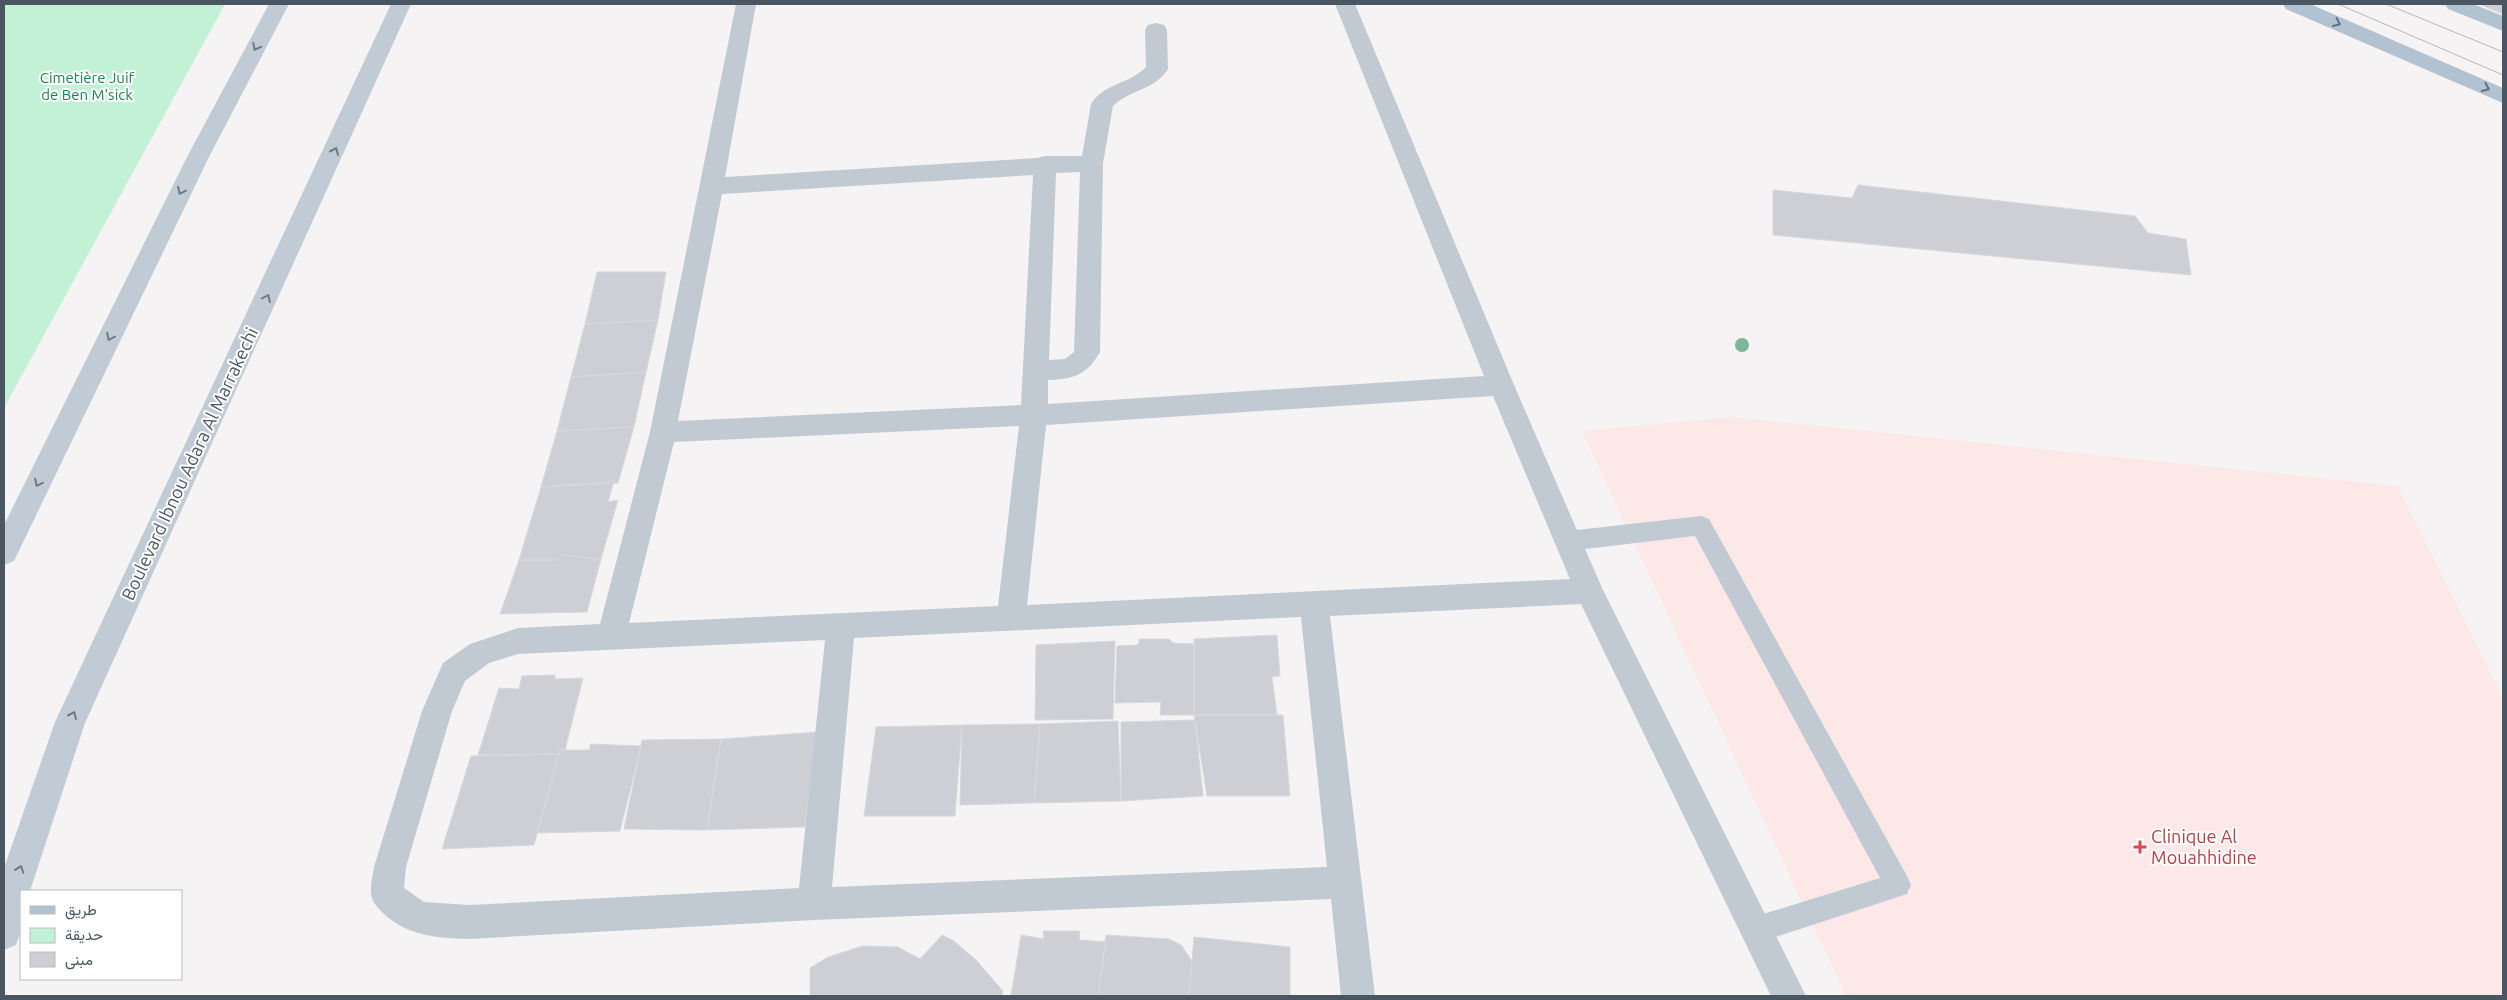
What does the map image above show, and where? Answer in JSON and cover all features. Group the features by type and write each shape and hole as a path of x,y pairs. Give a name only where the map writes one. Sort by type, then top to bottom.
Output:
{"main road":[{"path":"4,553 198,158 279,4"},
{"name":"Boulevard Ibnou Adara Al Marrakechi","path":"4,933 17,877 70,722 334,153 401,4"},
{"path":"2293,4 2503,96"},
{"path":"2455,4 2503,24"}],"street":[{"path":"611,638 663,432 746,4"},
{"path":"1345,4 1501,385 1589,591 1789,996"},
{"path":"1036,370 1074,367 1080,364 1087,352 1092,163 1102,104 1107,98 1144,82 1157,70 1156,30"},
{"path":"712,186 1045,164 1092,163"},
{"path":"1011,617 1034,415 1045,164"},
{"path":"663,432 1034,415 1501,385"},
{"path":"1346,882 814,904 469,922 432,922 405,912 387,894 390,868 436,711 454,672 480,653 518,641 1589,591"},
{"path":"1314,604 1358,996"},
{"path":"814,904 841,626"}],"lane":[{"path":"1568,541 1700,526 1898,885 1757,929"}],"shaded area":[{"name":"Clinique Al Mouahhidine","path":"1731,417 2398,486 2503,698 2503,996 1846,996 1582,431"}],"green space":[{"name":"Cimetière Juif de Ben M'sick","path":"4,4 225,4 4,408"}],"building":[{"path":"2479,4 2503,4 2503,14"},
{"path":"1858,185 2135,216 2148,233 2186,239 2191,275 1773,235 1773,190 1852,198"},
{"path":"597,272 666,272 658,320 585,324"},
{"path":"658,320 646,372 571,377 585,324"},
{"path":"646,372 634,427 557,431 571,377"},
{"path":"634,427 618,483 541,487 557,431"},
{"path":"614,481 608,502 618,500 601,559 562,555 556,560 519,560 541,487"},
{"path":"562,555 601,559 587,612 500,614 519,560 556,560"},
{"path":"1277,635 1280,676 1272,677 1277,715 1194,715 1194,639"},
{"path":"1140,639 1169,639 1173,643 1194,644 1194,715 1160,715 1161,702 1115,703 1117,646 1138,645"},
{"path":"1115,641 1113,719 1035,720 1036,645"},
{"path":"555,675 555,679 583,678 565,750 560,750 559,754 478,755 499,688 519,689 522,676"},
{"path":"1194,715 1283,715 1290,796 1207,796"},
{"path":"1195,720 1203,796 1121,801 1121,722"},
{"path":"1118,721 1121,801 1034,803 1040,724"},
{"path":"1040,724 1034,803 960,805 962,725"},
{"path":"962,725 955,816 864,816 876,727"},
{"path":"817,732 805,827 707,830 721,739"},
{"path":"721,739 707,830 624,829 642,740"},
{"path":"590,744 641,746 620,831 537,833 560,750 590,750"},
{"path":"559,754 534,845 442,849 471,756"},
{"path":"1043,931 1080,931 1079,940 1106,942 1098,996 1011,996 1021,935 1044,939"},
{"path":"942,935 954,941 976,960 1003,991 1002,996 810,996 810,968 828,957 863,946 898,947 920,959"},
{"path":"1106,935 1169,939 1181,945 1192,961 1189,996 1098,996"},
{"path":"1194,937 1290,947 1290,996 1189,996"}],"tram line":[{"path":"2338,4 2503,75"},
{"path":"2386,4 2503,52"}],"place":[{"name":"Clinique Al Mouahhidine","path":"2140,847"}]}
